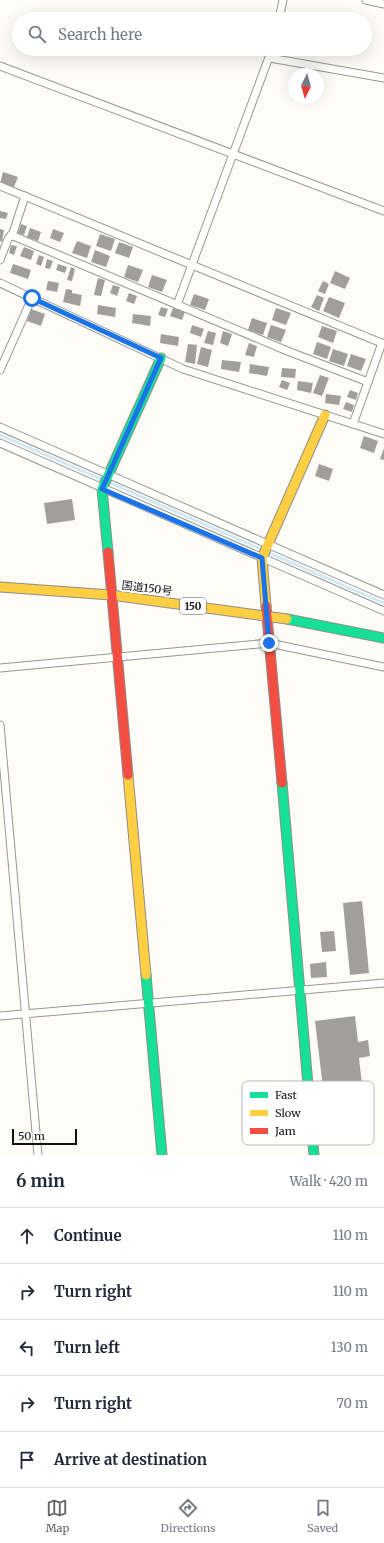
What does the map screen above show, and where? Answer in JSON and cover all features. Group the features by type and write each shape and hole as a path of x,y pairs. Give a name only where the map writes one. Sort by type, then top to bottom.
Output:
{"main road":[{"path":"161,358 102,489 162,1155"},
{"path":"308,1081 262,558 325,415"},
{"name":"国道150号","path":"0,587 111,595 267,615 384,638"},
{"path":"313,1145 314,1155"}],"street":[{"path":"280,12 283,0"},
{"path":"366,0 384,4"},
{"path":"177,305 190,264 270,58 384,78"},
{"path":"0,66 384,211"},
{"path":"0,186 383,343 353,424"},
{"path":"0,260 25,196"},
{"path":"11,235 285,350 368,382"},
{"path":"0,283 196,374 384,434"},
{"path":"0,370 32,298"},
{"path":"0,426 108,475 384,595"},
{"path":"0,443 102,489 384,611"},
{"path":"0,668 269,643 384,667"},
{"path":"0,725 38,1155"},
{"path":"0,1016 384,983"}],"building":[{"path":"3,172 18,177 13,189 0,184"},
{"path":"0,211 8,213 6,219 0,218"},
{"path":"21,224 27,226 24,235 18,233"},
{"path":"30,228 41,232 38,241 27,237"},
{"path":"0,229 4,230 2,242 0,241"},
{"path":"53,229 64,233 60,242 50,238"},
{"path":"100,234 115,239 111,251 96,246"},
{"path":"77,241 91,246 87,258 72,253"},
{"path":"119,242 133,247 129,258 115,253"},
{"path":"11,245 17,246 14,255 9,253"},
{"path":"24,247 34,251 31,260 20,256"},
{"path":"95,250 110,256 106,267 91,262"},
{"path":"39,255 44,257 41,266 36,264"},
{"path":"47,259 53,261 50,269 45,268"},
{"path":"13,264 31,270 28,279 10,273"},
{"path":"58,264 67,267 65,273 56,270"},
{"path":"128,265 143,270 138,282 124,277"},
{"path":"71,267 75,269 72,281 67,280"},
{"path":"335,271 350,278 345,289 330,283"},
{"path":"152,275 167,280 162,292 148,287"},
{"path":"98,278 105,280 101,296 94,295"},
{"path":"48,281 59,283 57,292 46,290"},
{"path":"323,281 329,284 325,294 318,291"},
{"path":"113,285 120,287 117,296 110,293"},
{"path":"66,289 72,290 72,293 82,295 80,306 63,302"},
{"path":"129,293 137,296 134,304 126,301"},
{"path":"194,294 209,299 205,310 190,305"},
{"path":"317,295 324,298 319,311 311,307"},
{"path":"329,297 345,303 339,318 323,311"},
{"path":"98,305 116,308 115,317 97,314"},
{"path":"161,307 168,309 165,317 158,315"},
{"path":"173,308 185,312 182,320 170,316"},
{"path":"276,308 291,313 286,325 272,320"},
{"path":"31,309 45,314 41,326 27,321"},
{"path":"133,314 151,316 150,326 132,323"},
{"path":"252,318 267,323 263,335 248,330"},
{"path":"192,325 204,329 201,337 190,333"},
{"path":"271,325 286,330 281,342 267,337"},
{"path":"322,326 337,331 333,343 318,337"},
{"path":"208,331 216,333 213,345 204,343"},
{"path":"223,331 232,334 228,346 220,343"},
{"path":"161,334 179,337 178,346 160,343"},
{"path":"317,342 331,347 327,359 313,354"},
{"path":"249,343 257,346 254,357 245,355"},
{"path":"188,344 197,345 195,364 185,362"},
{"path":"201,347 212,350 208,367 197,364"},
{"path":"333,349 348,354 344,366 329,361"},
{"path":"351,354 366,359 361,371 347,366"},
{"path":"222,360 241,362 239,372 221,369"},
{"path":"250,364 269,367 267,376 249,373"},
{"path":"282,368 296,369 295,378 281,377"},
{"path":"320,375 329,378 322,396 313,393"},
{"path":"282,380 290,383 287,390 279,387"},
{"path":"298,381 313,383 311,393 297,390"},
{"path":"350,390 358,393 356,400 347,397"},
{"path":"326,394 341,396 339,405 325,403"},
{"path":"346,402 354,405 352,412 343,409"},
{"path":"364,436 378,441 374,453 360,448"},
{"path":"384,448 384,460 380,459"},
{"path":"319,464 333,469 329,481 315,476"},
{"path":"72,499 75,520 47,524 44,503"},
{"path":"362,901 369,973 350,975 343,903"},
{"path":"334,931 336,951 322,952 320,932"},
{"path":"326,962 327,977 311,978 310,964"},
{"path":"355,1016 358,1042 368,1040 370,1056 359,1058 362,1081 322,1081 315,1021"}],"waterway":[{"path":"0,435 103,480"},
{"path":"108,482 263,550"},
{"path":"267,552 384,603"}],"traffic: fast":[{"path":"108,552 102,489 161,358"},
{"path":"287,619 384,638"},
{"path":"282,783 308,1081"},
{"path":"146,975 162,1155"},
{"path":"313,1145 314,1155"}],"traffic: slow":[{"path":"266,606 262,558 325,415"},
{"path":"0,587 111,595 287,619"},
{"path":"128,775 146,975"}],"traffic: jam":[{"path":"108,552 128,775"},
{"path":"266,606 282,783"}],"route":[{"path":"32,298 161,358 102,489 262,558 269,643"}]}
